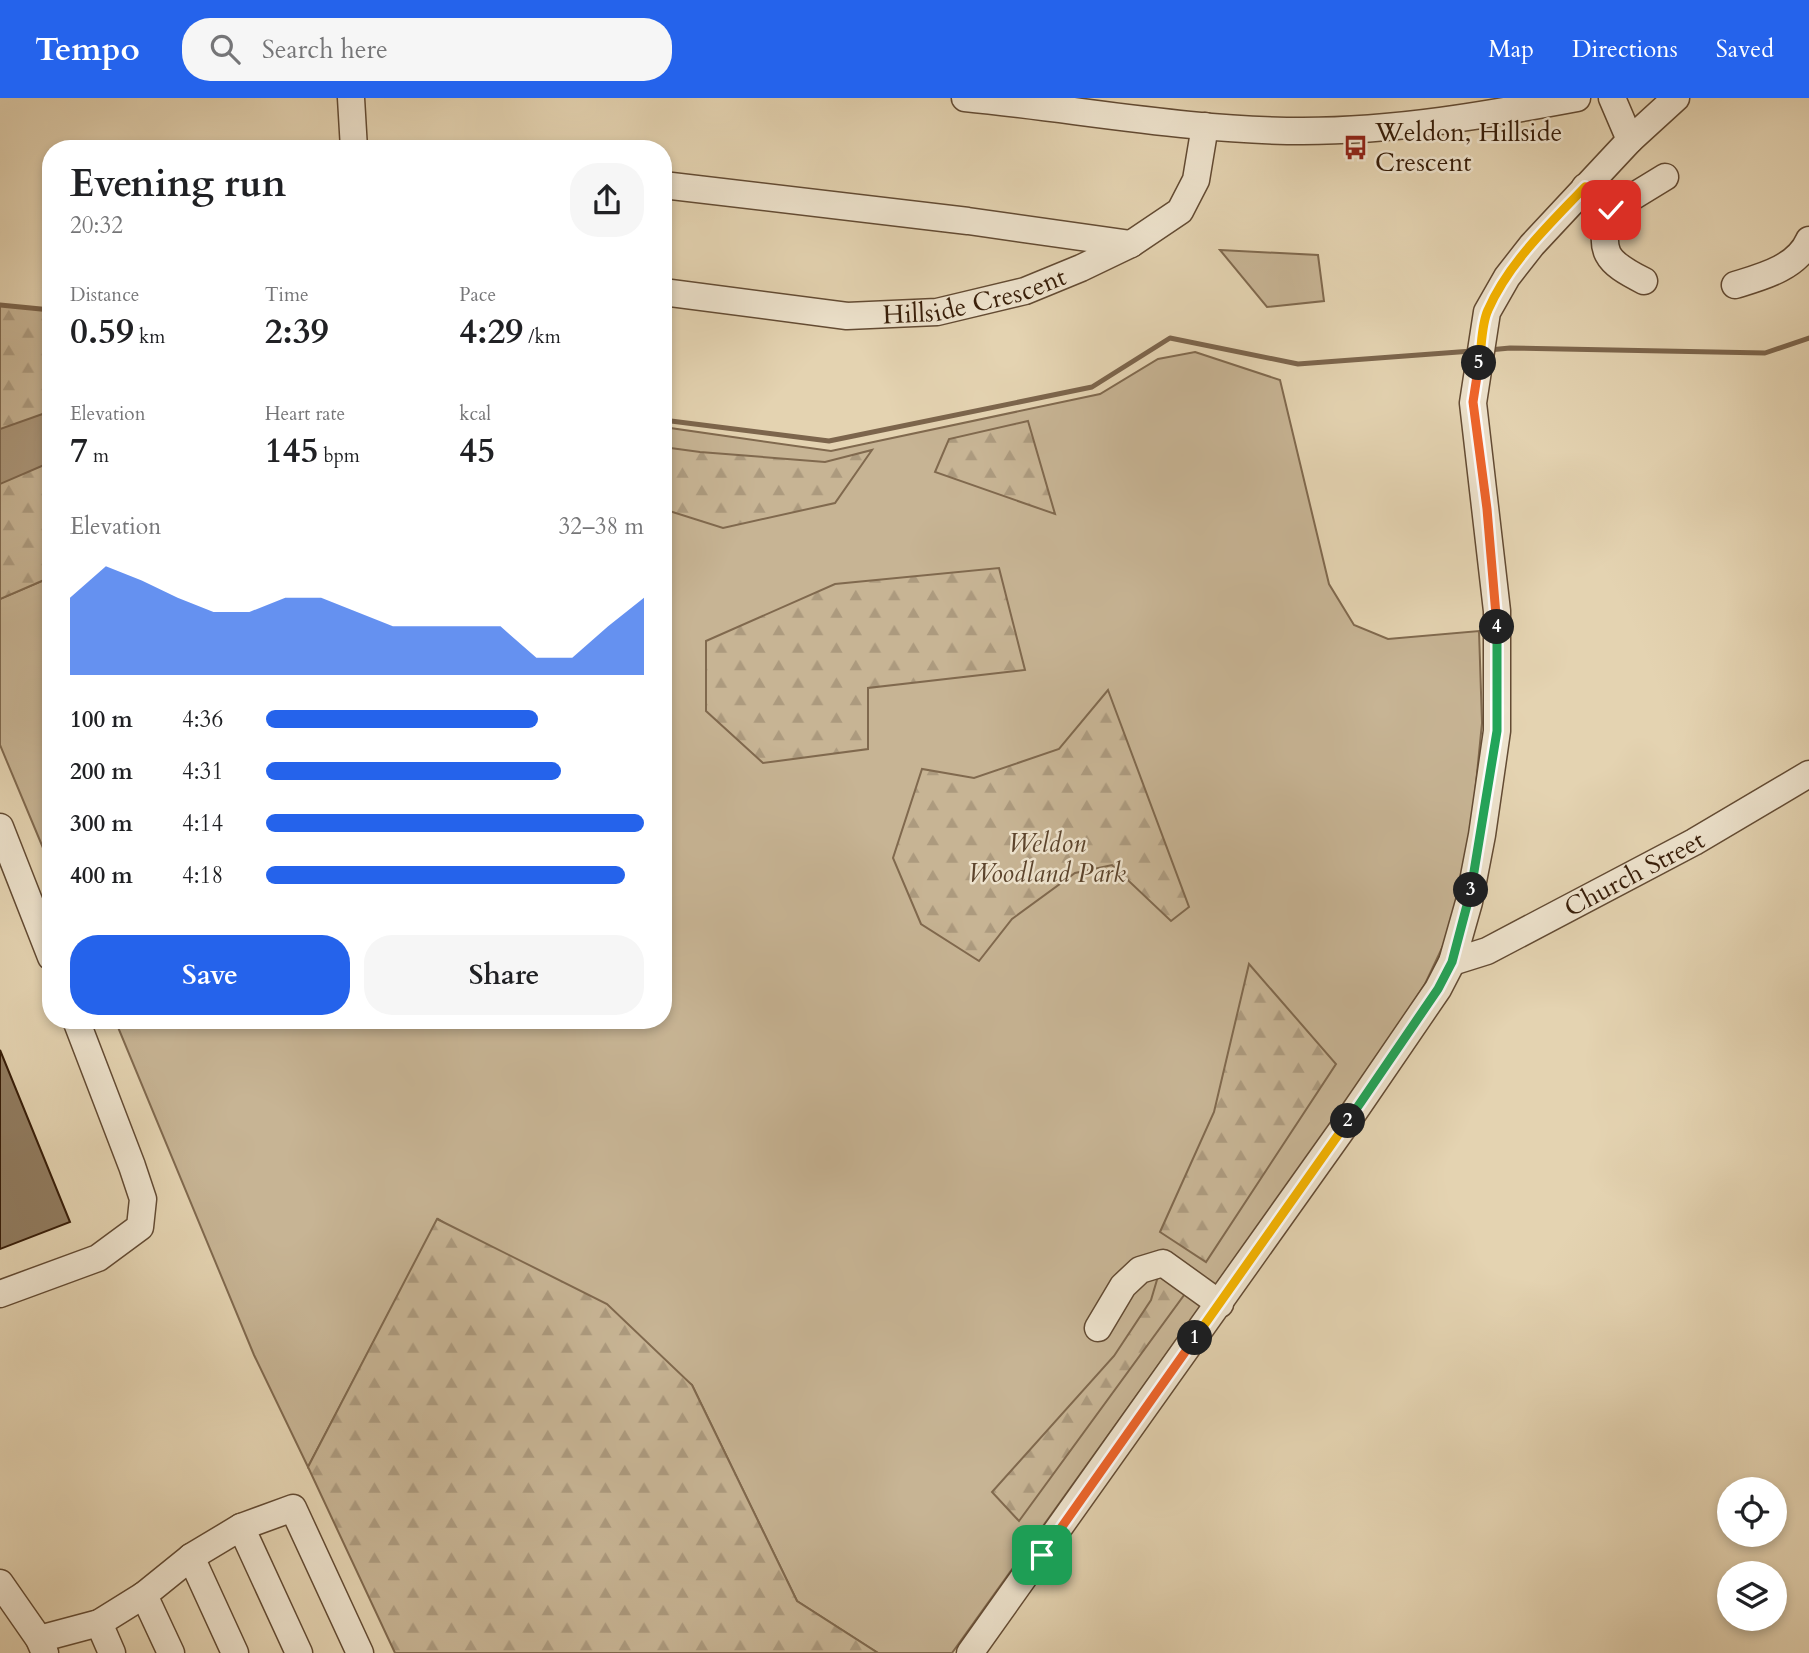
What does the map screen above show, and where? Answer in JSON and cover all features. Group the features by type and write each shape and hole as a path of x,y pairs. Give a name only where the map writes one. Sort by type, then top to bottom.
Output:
{"street":[{"path":"351,98 353,140"},
{"path":"965,98 1205,126 1304,131 1428,124 1577,98"},
{"path":"1612,98 1630,140"},
{"path":"970,1653 1220,1304 1438,989 1452,962 1469,902 1497,731 1497,611 1473,402 1487,312 1507,277 1532,245 1630,140 1676,98"},
{"name":"Hillside Crescent","path":"672,293 847,316 937,313 1025,291 1131,244 1180,211 1196,180 1205,126"},
{"path":"1644,281 1611,261 1605,247 1604,232 1611,210 1665,177"},
{"path":"672,185 1131,244"},
{"path":"1585,187 1611,210"},
{"path":"1735,285 1774,271 1790,262 1800,254 1809,240"},
{"name":"Church Street","path":"1452,962 1487,951 1694,842 1809,774"},
{"path":"0,827 42,934"},
{"path":"0,1294 98,1258 140,1227 142,1199 132,1166 79,1029"},
{"path":"1098,1328 1123,1286 1140,1270 1163,1263 1220,1304"},
{"path":"0,1583 42,1646 99,1623 145,1595 191,1557 241,1527 293,1508 360,1653"},
{"path":"241,1527 299,1653"},
{"path":"191,1557 235,1653"},
{"path":"145,1595 172,1653"},
{"path":"99,1623 112,1653"}],"green space":[{"path":"1220,250 1318,255 1324,301 1267,307"},
{"path":"0,305 42,309 42,581 0,599"},
{"name":"Weldon Woodland Park","path":"1195,352 1280,380 1329,584 1354,625 1388,639 1479,631 1482,723 1473,814 1451,929 1425,984 1375,1063 952,1653 878,1653 797,1601 692,1385 438,1219 308,1467 254,1355 119,1029 672,1029 672,428 831,451 1100,394 1158,359"},
{"path":"1028,421 1055,514 935,472 949,439"},
{"path":"672,448 825,462 872,450 835,503 723,528 672,512"},
{"path":"999,568 1025,670 868,688 868,749 763,763 706,711 706,641 835,584"},
{"path":"42,581 42,845 0,745 0,599"},
{"path":"1108,690 1189,907 1171,921 1112,865 1075,873 1012,919 979,961 921,924 893,858 922,769 974,778 1059,749"},
{"path":"1249,964 1336,1064 1206,1262 1160,1232 1214,1112"},
{"path":"437,1219 607,1304 692,1385 797,1601 878,1653 395,1653 308,1467"},
{"path":"1159,1273 1187,1291 1019,1521 992,1492 1114,1356 1151,1300"}],"shaded area":[{"path":"42,414 42,466 0,484 0,429"}],"building":[{"path":"0,1050 70,1222 0,1249"}],"waterway":[{"path":"0,305 42,309"},
{"path":"672,421 829,441 1092,387 1170,338 1298,364 1472,351"},
{"path":"1489,350 1510,348 1765,353 1809,338"}],"place":[{"name":"Weldon, Hillside Crescent","path":"1355,147"}],"route":[{"path":"1042,1555 1341,1131 1438,989 1452,962 1469,902 1497,731 1497,611 1473,402 1487,312 1507,277 1532,245 1585,187 1611,210"}]}
